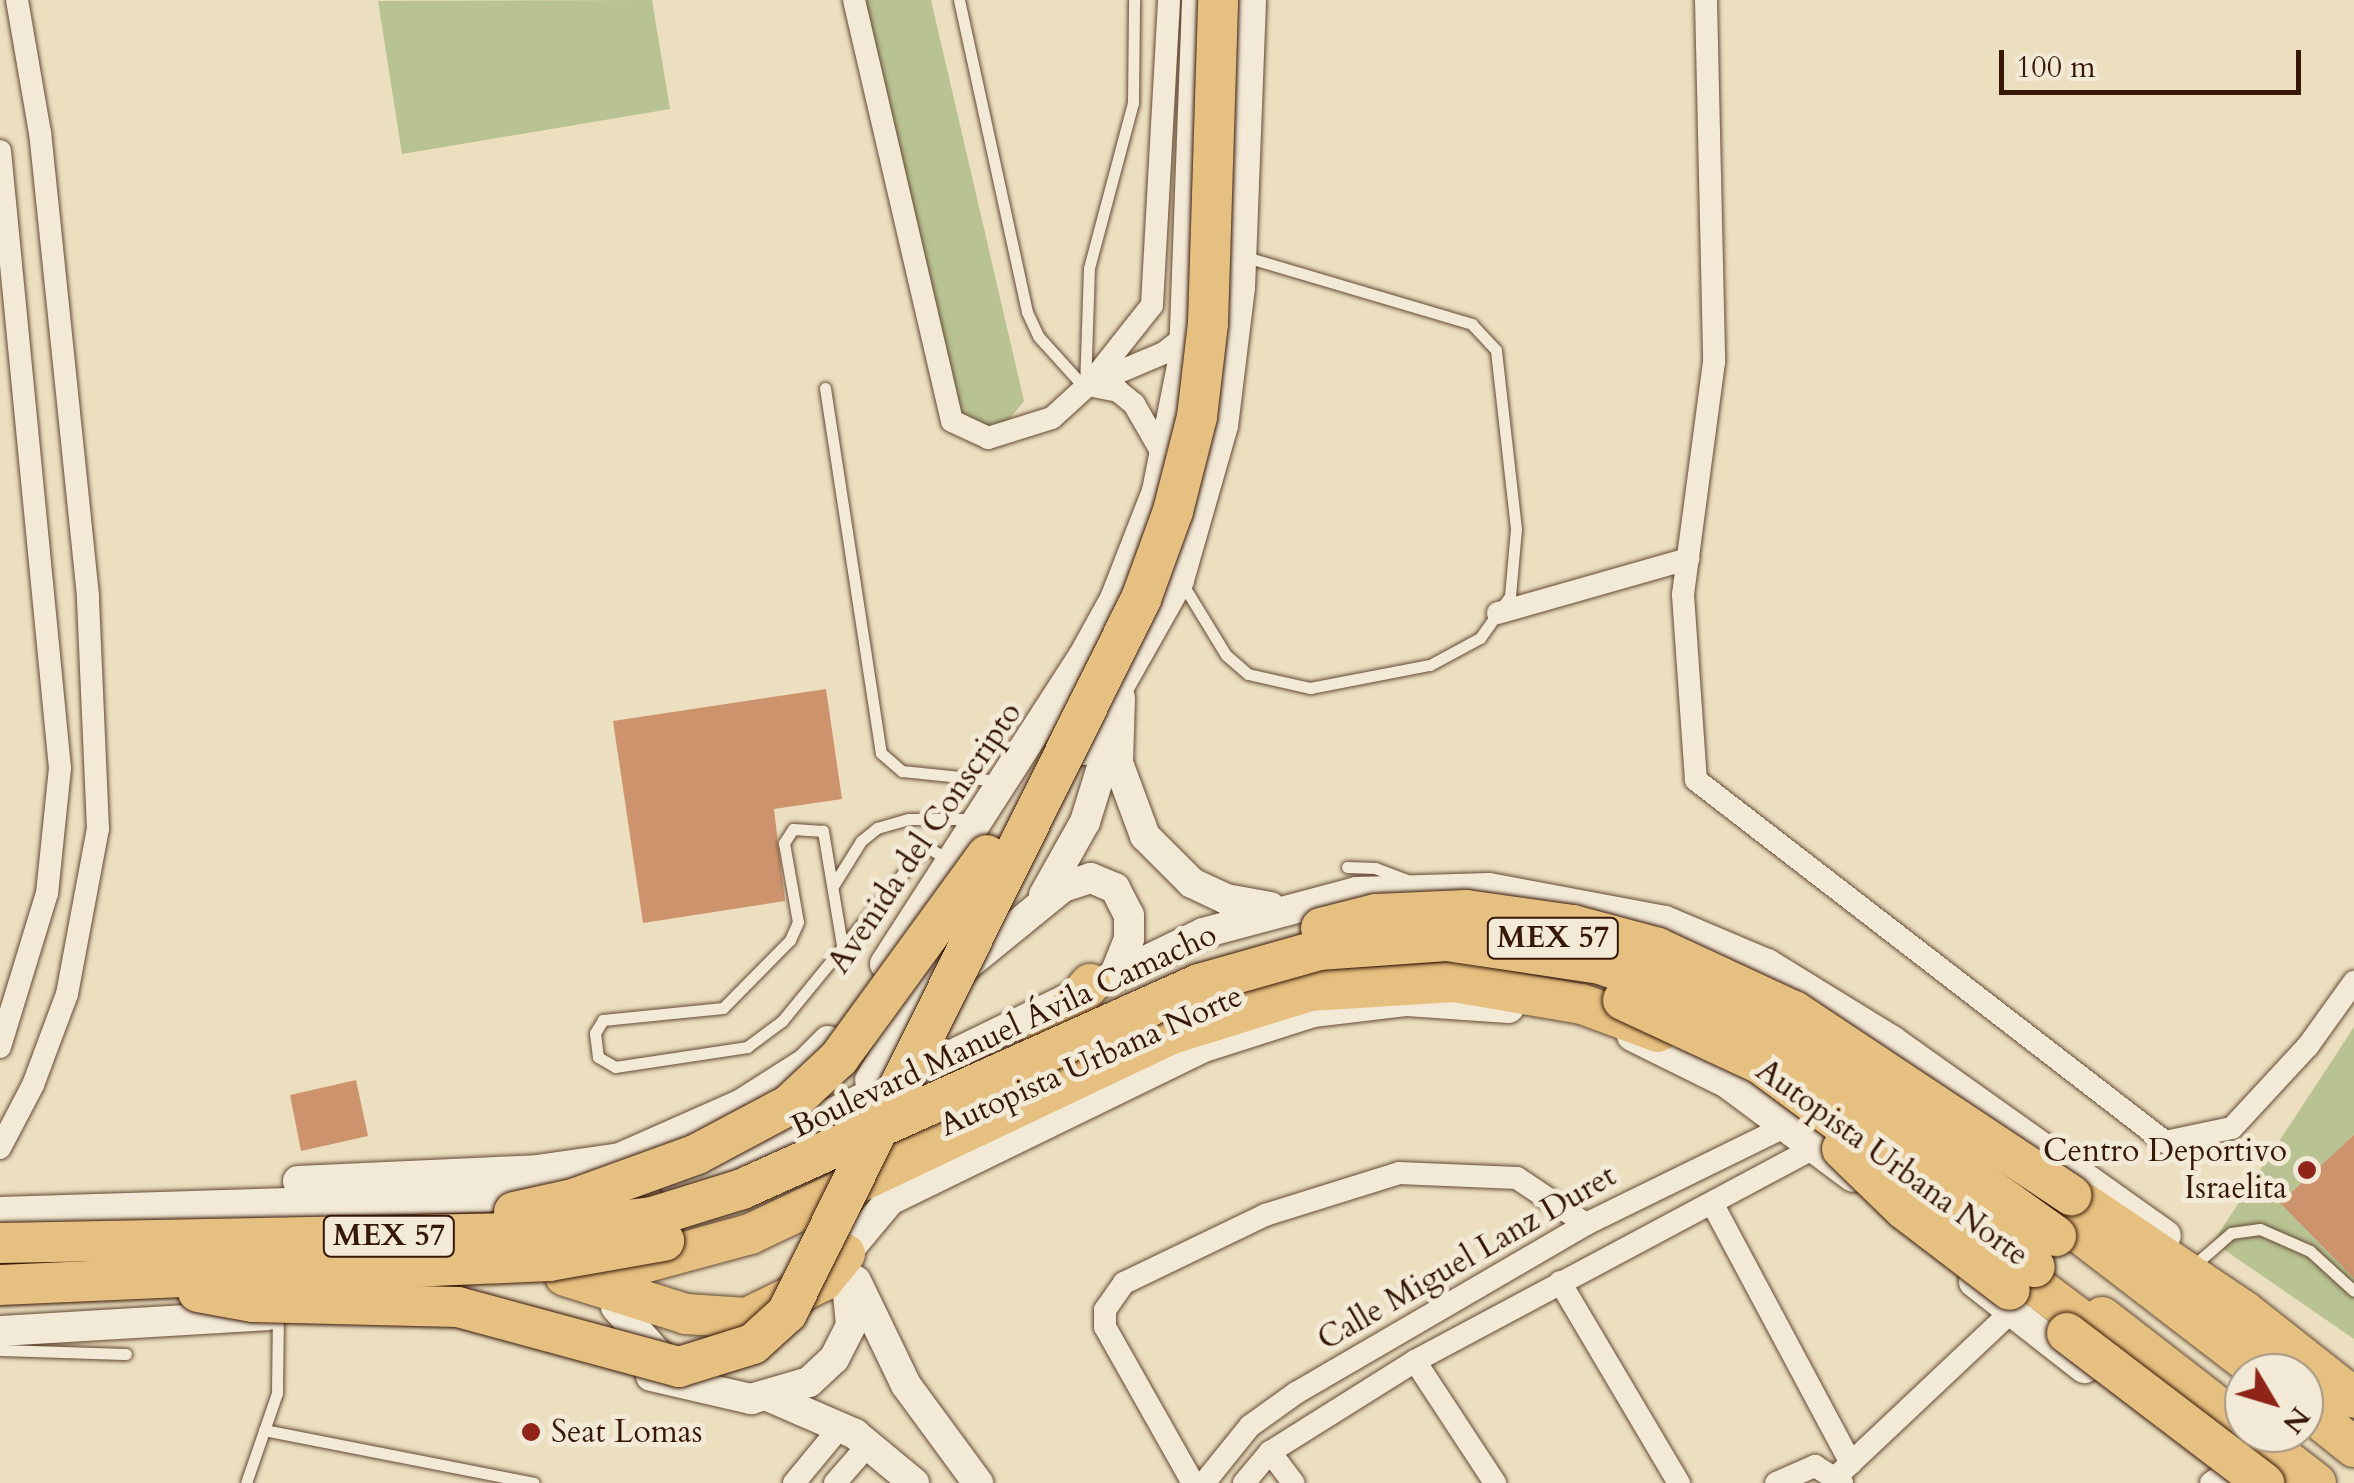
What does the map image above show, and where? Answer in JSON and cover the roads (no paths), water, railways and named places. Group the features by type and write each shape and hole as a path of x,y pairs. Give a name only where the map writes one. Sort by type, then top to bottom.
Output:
{"highway":[{"path":"164,1278 253,1302 421,1304 498,1314 679,1367 753,1344 786,1312 1140,598 1173,511 1197,417 1208,323 1218,0"},
{"path":"348,1232 553,1205 696,1154 780,1111 840,1058 1046,763 1137,592 1180,464 1189,422 1184,355"},
{"path":"1241,971 1324,926 1404,911 1498,913 1616,935 1698,963 1782,1004 2086,1205 2273,1353"},
{"name":"Boulevard Manuel Ávila Camacho","path":"2,1269 588,1226 717,1190 1175,978 1268,947 1369,931 1460,926 1534,933 1620,953 1701,983 1821,1046 1900,1098 2236,1353"},
{"name":"Autopista Urbana Norte","path":"2,1269 348,1232 566,1230 695,1206 1160,999 1319,950 1448,941 1600,964 1699,998 1778,1038 1870,1100 2224,1367"},
{"name":"Autopista Urbana Norte","path":"2,1269 164,1278 549,1261 656,1243 774,1204 1187,1012 1280,981 1374,968 1460,968 1592,990 1677,1021 1792,1108 2224,1414"},
{"path":"1043,1041 1103,978"},
{"name":"MEX 57","path":"2,1269 564,1276 664,1260 750,1234 1112,1060 1230,1011 1356,984 1454,982 1521,990 1627,1017 1745,1074 2108,1339 2289,1483"},
{"path":"1792,1108 1826,1131 1904,1209 2264,1483"},
{"path":"564,1276 686,1314 747,1318 823,1281 842,1240"},
{"path":"2108,1339 2228,1481"},
{"path":"2324,1386 2354,1398"},
{"path":"2324,1393 2354,1417"},
{"path":"2324,1406 2354,1448"},
{"path":"2324,1446 2354,1469"},
{"path":"2277,1453 2316,1483"}],"main road":[{"path":"870,1080 902,1018 1119,703 1179,580 1223,426 1241,256 1251,0"},
{"name":"Avenida del Conscripto","path":"174,1206 265,1183 583,1166 656,1144 742,1104 806,1063 837,1032 1008,782 1103,620 1166,463 1184,355 1188,258 1175,3"},
{"path":"1103,620 1137,592"},
{"path":"1119,703 1128,803 1164,861 1226,899 1283,907"},
{"path":"1026,917 1085,822 1119,703"},
{"path":"902,1018 1072,882 1108,883 1126,903 1130,927 1103,978"},
{"name":"Boulevard Manuel Ávila Camacho","path":"2,1269 174,1206 612,1195 658,1187 740,1158 1103,978 1203,933 1283,907 1357,892 1423,888 1540,895 1665,921 1767,964 1892,1041 2354,1374"},
{"path":"842,1240 890,1200 980,1150 1201,1048 1313,1012 1407,1001 1510,1008 1636,1036 1727,1083 1792,1108 1817,1146 2010,1313 2228,1481"},
{"path":"633,1166 656,1144"},
{"path":"770,1398 821,1374 844,1342 852,1303 842,1240"},
{"path":"842,1240 906,1384 978,1483"},
{"path":"2,1269 278,1314 416,1319 702,1389 770,1398 840,1426 869,1444 914,1483"},
{"path":"616,1307 646,1346 702,1389"}],"street":[{"path":"0,1148 54,1035 86,913 98,828 95,668 32,69 17,0"},
{"path":"854,0 952,422 988,438 1052,418 1087,386 1152,305 1164,106 1175,3"},
{"path":"1706,0 1714,362 1684,595 1696,780 2165,1142 2232,1128 2308,1046 2354,982"},
{"path":"0,152 56,679 60,768 54,853 29,967 0,1047"},
{"path":"14,287 55,279"},
{"path":"1087,386 1164,353 1184,355"},
{"path":"1087,386 1118,391 1134,404 1166,463"},
{"path":"1498,613 1688,559"},
{"path":"56,679 95,668"},
{"name":"Calle Miguel Lanz Duret","path":"1204,1483 1250,1426 1296,1393 1792,1108"},
{"name":"Calle Miguel Lanz Duret","path":"1244,1483 1270,1452 1414,1360 1817,1146"},
{"path":"1192,1483 1106,1327 1104,1310 1124,1283 1265,1215 1399,1173 1518,1178 1586,1224"},
{"path":"1712,1203 1843,1474"},
{"path":"1560,1282 1679,1483"},
{"path":"1843,1474 2010,1313"},
{"path":"1414,1360 1495,1483"},
{"path":"794,1483 840,1426"},
{"path":"835,1483 869,1444"},
{"path":"1270,1452 1293,1483"},
{"path":"1783,1482 1816,1466 1843,1474"}],"lane":[{"path":"959,0 1027,312 1038,336 1087,386"},
{"path":"1087,386 1089,268 1133,103 1134,0"},
{"path":"1133,103 1164,106"},
{"path":"1179,580 1226,655 1273,685 1364,682 1430,665 1480,638 1510,596 1516,530 1496,350 1472,324 1241,256 1188,258"},
{"path":"825,388 882,753 902,771 1008,782"},
{"path":"832,887 861,840 877,828 909,820 982,819"},
{"path":"842,946 823,831 789,831 784,843 798,922 790,940 723,1008 603,1020 595,1032 598,1058 615,1067 746,1047 782,1021 923,850 934,850 952,863"},
{"path":"1347,867 1389,871 1423,888"},
{"path":"2200,1260 2231,1233 2260,1229 2310,1251 2354,1291"},
{"path":"246,1483 277,1393 278,1314"},
{"path":"0,1350 126,1354"},
{"path":"264,1430 534,1483"}],"place":[{"name":"Centro Deportivo Israelita","path":"2307,1170"},
{"name":"Seat Lomas","path":"531,1432"}]}
